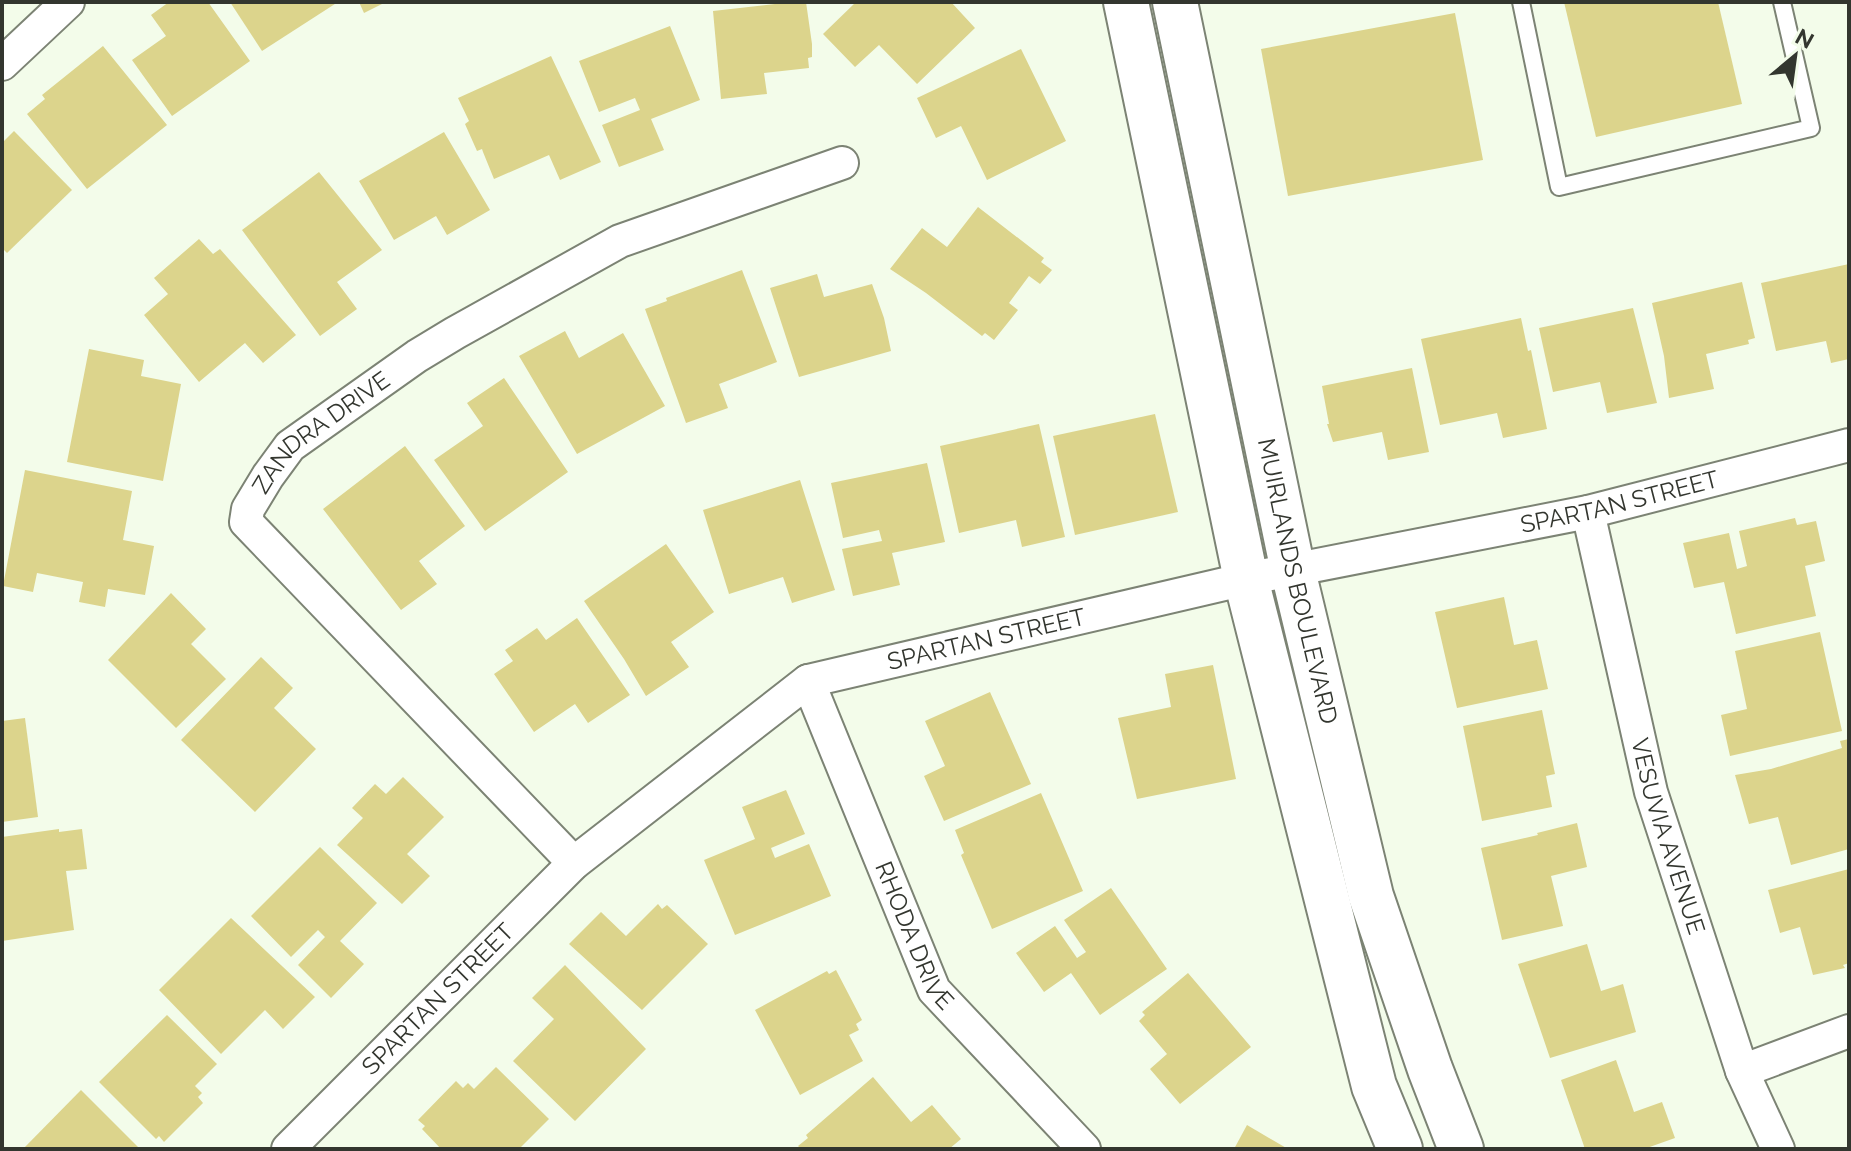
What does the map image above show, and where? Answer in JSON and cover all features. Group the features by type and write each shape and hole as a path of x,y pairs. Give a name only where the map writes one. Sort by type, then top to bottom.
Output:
{"main road":[{"name":"MUIRLANDS BOULEVARD","path":"1126,2 1246,579 1374,1086 1400,1149"},
{"name":"MUIRLANDS BOULEVARD","path":"1175,2 1293,571 1371,896 1461,1149"}],"street":[{"path":"2,64 68,2"},
{"name":"ZANDRA DRIVE","path":"574,863 246,522 248,509 268,476 300,438 455,333 620,241 842,163"},
{"name":"SPARTAN STREET","path":"288,1149 574,863 808,681 1246,579 1588,512 1849,445"},
{"name":"VESUVIA AVENUE","path":"1588,512 1651,792 1742,1071 1778,1149"},
{"name":"RHODA DRIVE","path":"808,681 934,990 1084,1149"},
{"path":"1742,1071 1849,1031"}],"lane":[{"path":"1521,2 1559,187 1811,128 1782,2"}],"building":[{"path":"169,2 208,2 250,61 172,116 132,60 166,36 151,15"},
{"path":"230,2 338,2 262,51"},
{"path":"359,2 386,2 364,13"},
{"path":"806,2 812,44 809,68 764,73 767,94 721,99 713,11"},
{"path":"856,2 951,2 975,28 917,84 879,45 855,67 823,34"},
{"path":"1564,2 1718,2 1742,104 1596,137"},
{"path":"1455,13 1483,160 1288,196 1261,49"},
{"path":"670,26 700,100 651,119 664,150 619,167 602,125 640,110 635,98 599,112 579,61"},
{"path":"103,46 167,125 87,189 27,114 45,99 42,95"},
{"path":"1021,49 1066,141 987,180 961,126 936,138 917,98"},
{"path":"551,56 601,162 560,180 549,155 494,179 482,149 477,151 465,124 469,121 458,98"},
{"path":"14,131 72,190 7,253 2,248 2,143"},
{"path":"444,132 490,210 447,235 436,216 394,240 359,181"},
{"path":"319,172 382,250 337,282 357,309 320,336 242,230"},
{"path":"978,207 1044,258 1041,262 1052,270 1040,284 1029,276 1009,303 1018,310 994,340 985,333 982,336 890,269 922,228 947,247"},
{"path":"199,239 213,254 220,249 296,335 263,363 245,343 199,382 144,315 168,294 154,278"},
{"path":"1849,264 1849,359 1831,363 1826,341 1776,351 1761,283"},
{"path":"742,270 777,362 719,384 728,408 686,423 645,309"},
{"path":"817,274 824,297 872,284 891,351 799,377 770,288"},
{"path":"1742,282 1755,338 1748,340 1749,344 1706,354 1714,389 1669,398 1664,356 1652,303"},
{"path":"1633,308 1657,403 1607,413 1600,382 1553,392 1539,328"},
{"path":"1521,318 1528,351 1531,350 1547,429 1503,438 1497,413 1440,425 1421,339"},
{"path":"565,331 579,358 623,333 665,406 577,454 519,356"},
{"path":"89,349 144,360 141,376 181,384 163,481 67,462"},
{"path":"1412,368 1429,452 1388,460 1382,432 1333,442 1327,424 1322,386"},
{"path":"504,378 568,472 485,531 434,460 483,426 467,403"},
{"path":"1155,414 1178,512 1075,535 1053,436"},
{"path":"1039,424 1065,537 1022,547 1016,520 959,533 940,446"},
{"path":"405,446 465,526 419,561 437,584 401,610 323,509"},
{"path":"927,463 945,542 892,553 900,585 853,596 842,549 882,541 879,530 843,538 831,483"},
{"path":"25,470 132,491 123,540 154,546 145,595 108,589 105,607 79,602 83,582 37,573 33,592 3,586"},
{"path":"800,480 835,590 792,603 783,577 729,594 703,510"},
{"path":"1795,518 1797,525 1816,521 1825,561 1805,566 1816,616 1736,634 1724,582 1694,588 1683,543 1729,533 1737,569 1747,566 1739,531"},
{"path":"666,544 714,612 671,642 689,667 646,696 584,601"},
{"path":"171,593 206,629 191,644 226,679 176,728 108,660"},
{"path":"1504,597 1514,645 1537,640 1548,689 1457,708 1435,612"},
{"path":"577,618 630,695 588,723 575,704 534,732 494,674 513,661 505,650 537,628 546,640"},
{"path":"1820,632 1842,731 1730,756 1721,715 1747,709 1735,651"},
{"path":"261,657 293,688 274,708 316,749 255,812 181,740"},
{"path":"1213,665 1236,779 1137,799 1118,718 1171,707 1165,674"},
{"path":"990,692 1031,784 944,821 924,776 945,766 925,721"},
{"path":"1542,710 1555,774 1546,776 1552,807 1482,821 1463,726"},
{"path":"25,718 38,817 2,822 2,721"},
{"path":"1849,739 1849,849 1791,865 1778,817 1749,824 1735,775 1771,769 1842,748 1840,741"},
{"path":"403,777 444,817 407,854 430,876 402,904 337,845 363,818 352,808 375,784 386,794"},
{"path":"786,790 805,834 771,848 775,858 809,844 831,896 735,935 704,860 755,839 742,807"},
{"path":"1041,793 1083,891 992,929 961,855 964,853 955,830"},
{"path":"1577,823 1587,867 1551,876 1563,926 1502,940 1481,848"},
{"path":"59,829 59,832 82,829 87,869 66,871 74,930 2,941 2,837"},
{"path":"320,847 377,903 340,941 364,964 331,998 298,965 325,937 318,930 291,957 251,916"},
{"path":"1849,869 1849,963 1843,965 1845,968 1813,975 1800,927 1780,933 1768,890"},
{"path":"1111,888 1167,969 1100,1015 1071,973 1044,992 1016,953 1055,926 1077,958 1086,952 1064,920"},
{"path":"658,904 662,909 667,905 708,944 642,1010 569,944 601,912 626,936"},
{"path":"231,918 315,997 283,1029 265,1010 221,1054 159,990"},
{"path":"1587,944 1601,991 1623,984 1636,1032 1550,1058 1518,964"},
{"path":"565,965 646,1049 575,1121 513,1061 554,1019 532,998"},
{"path":"836,970 862,1020 856,1024 859,1030 849,1035 863,1061 800,1095 755,1010 827,971 829,974"},
{"path":"1188,973 1251,1047 1180,1104 1150,1069 1167,1054 1139,1021 1145,1015 1142,1012"},
{"path":"167,1015 217,1064 195,1086 202,1093 198,1097 203,1103 164,1142 159,1136 156,1139 99,1082"},
{"path":"1616,1060 1634,1112 1662,1102 1675,1138 1644,1149 1585,1149 1561,1080"},
{"path":"496,1067 549,1119 519,1149 441,1149 422,1129 425,1126 418,1120 456,1081 463,1088 468,1083 474,1089"},
{"path":"873,1077 911,1122 932,1105 961,1139 949,1149 801,1149 798,1146 808,1138 806,1135"},
{"path":"81,1090 140,1149 23,1149"},
{"path":"1247,1125 1288,1149 1234,1149"}]}
